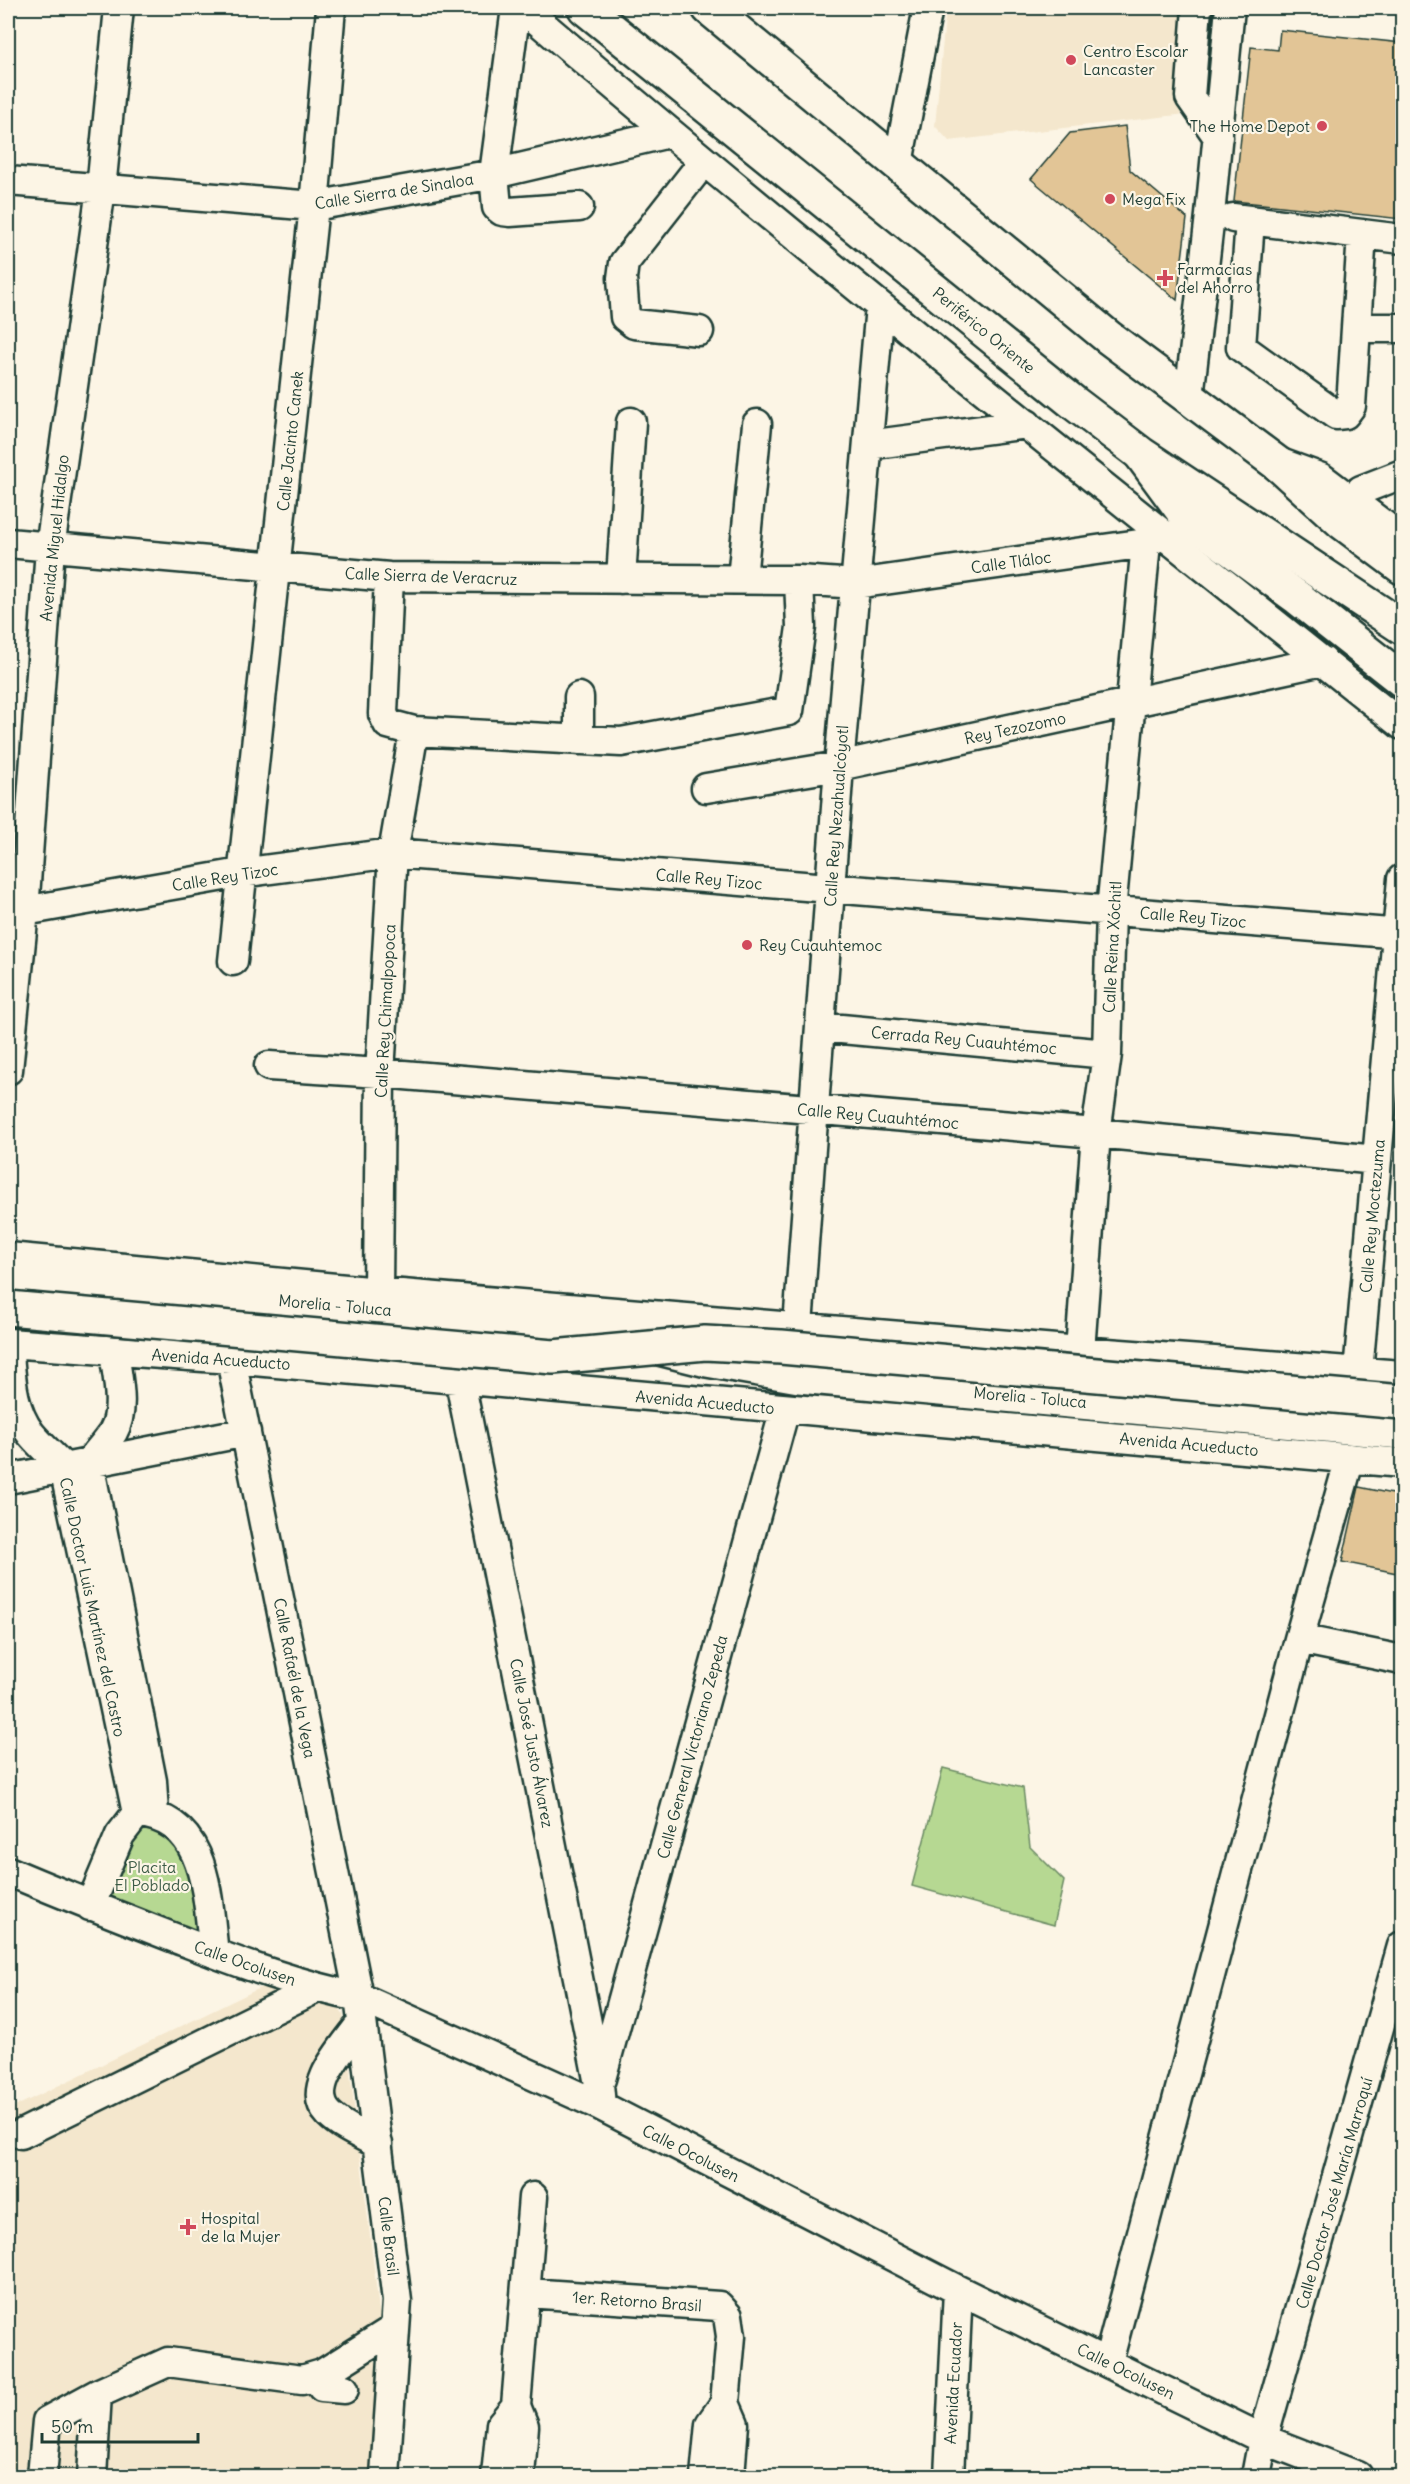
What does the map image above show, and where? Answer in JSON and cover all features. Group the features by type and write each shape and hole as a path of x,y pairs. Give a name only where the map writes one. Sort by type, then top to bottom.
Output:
{"main road":[{"name":"Periférico Oriente","path":"585,8 1074,403 1141,454 1402,627"},
{"path":"720,12 898,164 1108,337 1278,464 1342,522 1402,567"},
{"path":"1141,454 1166,532 1298,597 1402,680"},
{"path":"1278,464 1320,480 1402,542"},
{"name":"Morelia - Toluca","path":"8,1276 462,1316 631,1341 707,1360 799,1376 1402,1432"},
{"name":"Morelia - Toluca","path":"8,1308 553,1357 705,1343 781,1347 1402,1402"}],"street":[{"name":"Avenida Miguel Hidalgo","path":"8,1070 24,911 50,548 101,189 119,8"},
{"name":"Calle Jacinto Canek","path":"233,961 314,206 331,8"},
{"path":"516,8 494,174 497,207 502,211 579,207"},
{"path":"523,8 669,133 880,306 1166,532 1224,583 1402,725"},
{"path":"898,164 927,8"},
{"path":"1197,8 1190,97 1218,137"},
{"path":"1189,397 1210,215 1230,8"},
{"name":"Calle Sierra de Sinaloa","path":"8,181 314,206 494,174 669,133"},
{"path":"699,331 634,324 625,317 622,278 624,263 704,161"},
{"path":"1210,215 1402,239"},
{"path":"1250,220 1241,347 1336,415 1345,414 1351,406 1362,234"},
{"name":"Calle Rey Nezahualcóyotl","path":"798,1326 839,766 880,306"},
{"path":"1356,328 1402,328"},
{"path":"621,579 631,422"},
{"path":"742,579 757,424"},
{"path":"868,445 1027,424"},
{"path":"1361,490 1402,472 1402,496"},
{"path":"1320,480 1361,490 1402,525"},
{"name":"Calle Tláloc","path":"856,584 1166,532"},
{"name":"Calle Reina Xóchitl","path":"1080,1351 1096,1133 1107,1054 1111,911 1131,703 1166,532"},
{"name":"Calle Sierra de Veracruz","path":"8,543 389,577 742,579 856,584"},
{"path":"389,577 383,714 388,724 414,731 621,742 789,711 801,627 799,580"},
{"name":"Rey Tezozomo","path":"706,788 839,766 1323,661"},
{"path":"579,697 579,740"},
{"name":"Calle Rey Chimalpopoca","path":"378,1292 380,1073 393,853 414,731"},
{"name":"Calle Rey Tizoc","path":"24,911 241,873 393,853 1400,934"},
{"name":"Calle Rey Moctezuma","path":"1358,1372 1400,934 1402,879"},
{"name":"Cerrada Rey Cuauhtémoc","path":"820,1027 1107,1054"},
{"name":"Calle Rey Cuauhtémoc","path":"268,1066 380,1073 1096,1133 1377,1160"},
{"path":"8,1257 378,1292 1080,1351 1402,1375"},
{"name":"Avenida Acueducto","path":"8,1343 231,1359 1402,1463"},
{"name":"Calle Doctor Luis Martínez del Castro","path":"8,1343 12,1390 30,1432 76,1465 152,1781 146,1814"},
{"name":"Calle Doctor Luis Martínez del Castro","path":"76,1465 113,1432 118,1417 120,1395 114,1352"},
{"name":"Calle Rafaél de la Vega","path":"231,1359 360,2010"},
{"name":"Calle José Justo Álvarez","path":"460,1381 600,2095"},
{"name":"Calle General Victoriano Zepeda","path":"600,2095 785,1409"},
{"path":"8,1479 246,1432"},
{"path":"1108,2362 1299,1639 1350,1458"},
{"path":"1299,1639 1402,1660"},
{"path":"90,1906 120,1836 146,1814 174,1824 185,1834 203,1870 214,1953"},
{"name":"Calle Ocolusen","path":"8,1871 90,1906 214,1953 317,1988 360,2010 600,2095 958,2290 1263,2439 1356,2476"},
{"name":"Calle Doctor José María Marroquí","path":"1256,2476 1263,2439 1402,1946"},
{"path":"21,2134 317,1988"},
{"path":"360,2010 322,2080 319,2093 322,2106 331,2116 378,2144"},
{"name":"Calle Brasil","path":"360,2010 397,2301 385,2476"},
{"path":"520,2476 524,2426 516,2406 527,2294 533,2197"},
{"name":"Avenida Ecuador","path":"949,2476 958,2290"},
{"name":"1er. Retorno Brasil","path":"527,2294 719,2306 728,2316 731,2336 725,2403 734,2424 730,2476"},
{"path":"42,2476 47,2421 97,2394 168,2362 302,2380 333,2381 395,2328"},
{"path":"92,2476 97,2394"},
{"name":"1er. Retorno Brasil","path":"705,2476 710,2424 725,2403"},
{"path":"496,2476 501,2424 516,2406"}],"shaded area":[{"name":"Centro Escolar Lancaster","path":"946,8 1206,8 1195,113 949,141 935,126"},
{"name":"Hospital de la Mujer","path":"279,1987 340,2010 343,2015 380,2318 373,2356 377,2364 371,2476 8,2476 8,2110 260,1988"}],"green space":[{"path":"943,1768 1023,1788 1030,1847 1064,1881 1054,1925 912,1886"},
{"name":"Placita El Poblado","path":"151,1825 185,1847 206,1935 96,1901 124,1837"}],"building":[{"name":"The Home Depot","path":"1280,30 1402,43 1402,219 1234,201 1251,47 1278,50"},
{"name":"Mega Fix","path":"1125,126 1130,170 1187,218 1177,300 1031,179 1070,133"},
{"path":"1359,1487 1402,1496 1402,1574 1342,1562"}],"place":[{"name":"Centro Escolar Lancaster","path":"1071,60"},
{"name":"The Home Depot","path":"1322,126"},
{"name":"Mega Fix","path":"1110,199"},
{"name":"Farmacias del Ahorro","path":"1165,278"},
{"name":"Rey Cuauhtemoc","path":"747,945"},
{"name":"Hospital de la Mujer","path":"188,2227"}]}
